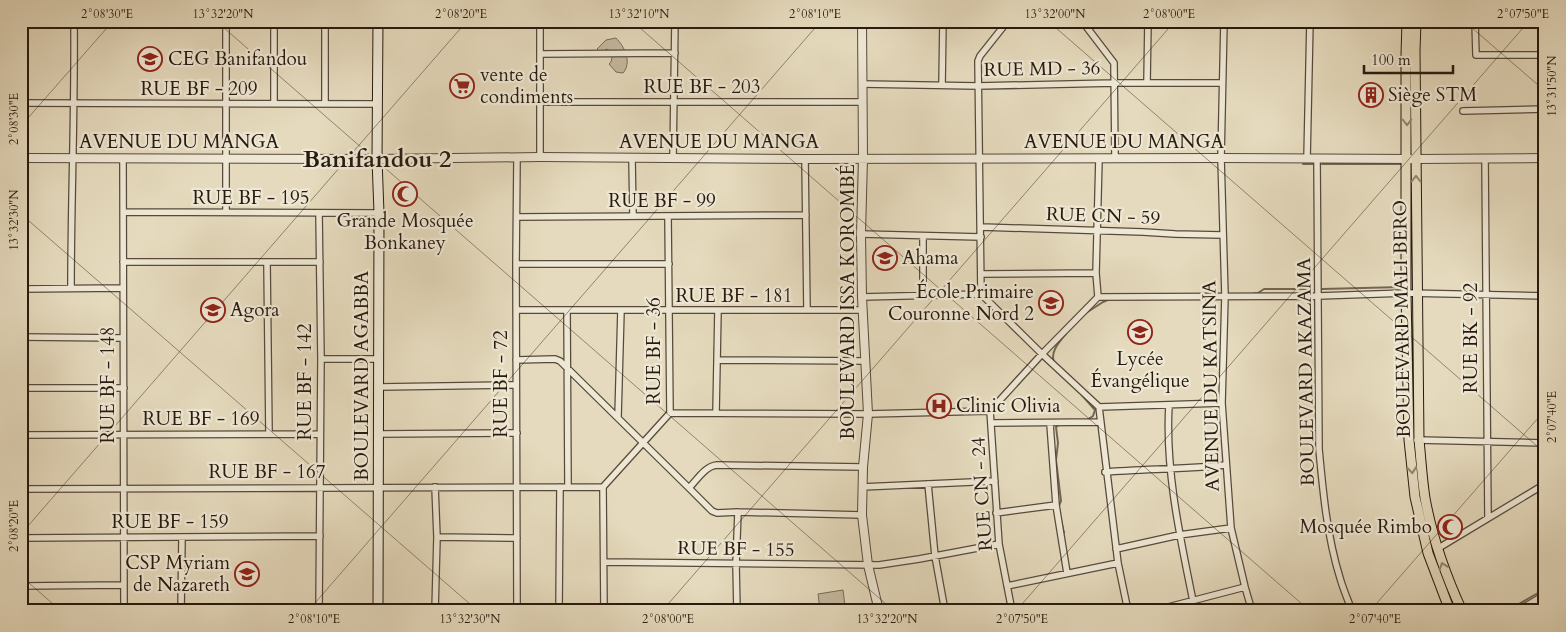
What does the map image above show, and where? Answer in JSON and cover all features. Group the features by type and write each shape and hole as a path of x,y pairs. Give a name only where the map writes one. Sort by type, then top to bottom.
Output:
{"main road":[{"name":"BOULEVARD AGABBA","path":"378,21 378,611"},
{"name":"BOULEVARD MALI BERO","path":"1407,21 1406,293 1414,440 1415,497 1428,553 1450,611"},
{"name":"BOULEVARD MALI BERO","path":"1416,21 1414,51 1417,294 1414,440 1437,549 1447,578 1462,611"}],"street":[{"path":"71,288 72,158 75,103 74,21"},
{"path":"226,21 226,212"},
{"path":"274,21 274,104"},
{"path":"324,104 325,21"},
{"path":"540,21 540,157"},
{"path":"673,158 675,21"},
{"name":"BOULEVARD ISSA KOROMBÉ","path":"862,21 863,158 861,234 868,414 863,467 862,514 868,565 879,611"},
{"path":"942,85 943,21"},
{"path":"1028,21 1008,21 978,59 982,294 1099,407 1116,549 1128,611"},
{"path":"1082,21 1114,61 1115,158"},
{"path":"1147,83 1148,21"},
{"name":"AVENUE DU KATSINA","path":"1224,21 1221,158 1225,296 1222,403 1231,528 1244,587 1252,611"},
{"path":"1307,159 1310,21"},
{"path":"1475,21 1476,54 1545,55"},
{"path":"540,54 675,53"},
{"name":"RUE MD - 36","path":"862,84 978,86 1115,83 1222,84"},
{"name":"RUE BF - 203","path":"541,102 863,102"},
{"name":"RUE BF - 209","path":"21,103 378,104"},
{"path":"1462,111 1545,108"},
{"name":"AVENUE DU MANGA","path":"21,158 1545,158"},
{"name":"RUE BF - 148","path":"123,158 124,611"},
{"name":"RUE BF - 72","path":"517,158 517,611"},
{"path":"632,158 633,216"},
{"path":"805,158 807,310"},
{"path":"1099,158 1096,273 1098,297 1318,296 1406,293 1545,296"},
{"name":"RUE BK - 92","path":"1485,158 1488,518"},
{"name":"BOULEVARD AKAZAMA","path":"1318,159 1319,449 1329,535 1340,579 1352,611"},
{"name":"RUE BF - 195","path":"123,212 379,213"},
{"name":"RUE BF - 142","path":"319,611 320,213"},
{"name":"RUE BF - 99","path":"517,216 806,215"},
{"name":"RUE BF - 36","path":"603,486 670,413 668,216"},
{"name":"RUE CN - 59","path":"981,227 1222,235"},
{"path":"861,234 981,237"},
{"path":"923,236 923,296"},
{"path":"123,262 320,262"},
{"path":"267,263 269,434"},
{"path":"516,264 669,264"},
{"path":"982,274 1096,273"},
{"path":"21,288 122,288"},
{"path":"862,297 982,294"},
{"name":"RUE CN - 24","path":"1011,608 999,544 990,411 1098,297"},
{"name":"RUE BF - 181","path":"516,310 863,310"},
{"path":"567,310 568,487"},
{"path":"618,417 621,310"},
{"path":"716,413 718,310"},
{"path":"21,337 123,338"},
{"path":"321,359 379,359"},
{"path":"516,360 555,360 566,366 712,511 717,513 862,514"},
{"path":"717,360 865,361"},
{"path":"379,387 516,385"},
{"path":"21,388 124,388"},
{"path":"1099,407 1222,403"},
{"path":"1169,405 1170,468 1179,536 1196,611"},
{"path":"670,413 868,414 990,411"},
{"path":"992,423 1050,424 1100,422"},
{"path":"1050,424 1056,505 1067,573"},
{"path":"378,434 516,433"},
{"name":"RUE BF - 169","path":"21,435 320,434"},
{"path":"1414,440 1545,442"},
{"path":"689,488 707,469 717,465 863,467"},
{"path":"1106,472 1226,465"},
{"path":"862,487 995,481"},
{"path":"928,484 935,556 946,611"},
{"path":"1437,549 1545,484"},
{"path":"603,486 604,611"},
{"name":"RUE BF - 167","path":"21,488 603,486"},
{"path":"435,487 437,537 435,611"},
{"path":"559,611 560,487"},
{"path":"996,513 1056,505"},
{"path":"737,611 738,512"},
{"path":"1116,549 1231,528"},
{"path":"181,611 182,536"},
{"name":"RUE BF - 159","path":"21,538 320,536"},
{"path":"437,537 517,538"},
{"name":"RUE BF - 155","path":"604,562 868,565 889,564 999,544"},
{"path":"1007,586 1118,563"},
{"path":"21,586 124,585"},
{"path":"1153,611 1244,587"},
{"path":"1520,611 1545,596"},
{"path":"991,611 1011,608"}],"shaded area":[{"path":"616,38 622,46 627,60 626,69 623,73 616,72 609,64 613,52 606,49 602,54 597,49 606,40"},
{"path":"843,590 845,606 820,609 818,594"}],"waterway":[{"path":"1303,164 1314,164"},
{"path":"1322,164 1402,164"},
{"path":"1322,289 1402,287"},
{"path":"1252,294 1264,289 1312,289"},
{"path":"1086,313 1110,299"},
{"path":"1054,362 1054,351 1066,334"},
{"path":"1081,394 1095,410 1093,416 1087,420"},
{"path":"1059,506 1061,501 1056,460 1058,443 1056,427 1060,424"},
{"path":"1061,520 1064,533"},
{"path":"1507,611 1545,589"}],"place":[{"name":"CEG Banifandou","path":"150,59"},
{"name":"vente de condiments","path":"462,86"},
{"name":"Siège STM","path":"1371,95"},
{"name":"Grande Mosquée Bonkaney","path":"405,194"},
{"name":"Ahama","path":"885,258"},
{"name":"École Primaire Couronne Nord 2","path":"1051,303"},
{"name":"Agora","path":"213,310"},
{"name":"Lycée Évangélique","path":"1140,332"},
{"name":"Clinic Olivia","path":"939,406"},
{"name":"Mosquée Rimbo","path":"1450,527"},
{"name":"CSP Myriam de Nazareth","path":"247,574"}],"district":[{"name":"Banifandou 2","path":"377,159"}]}
